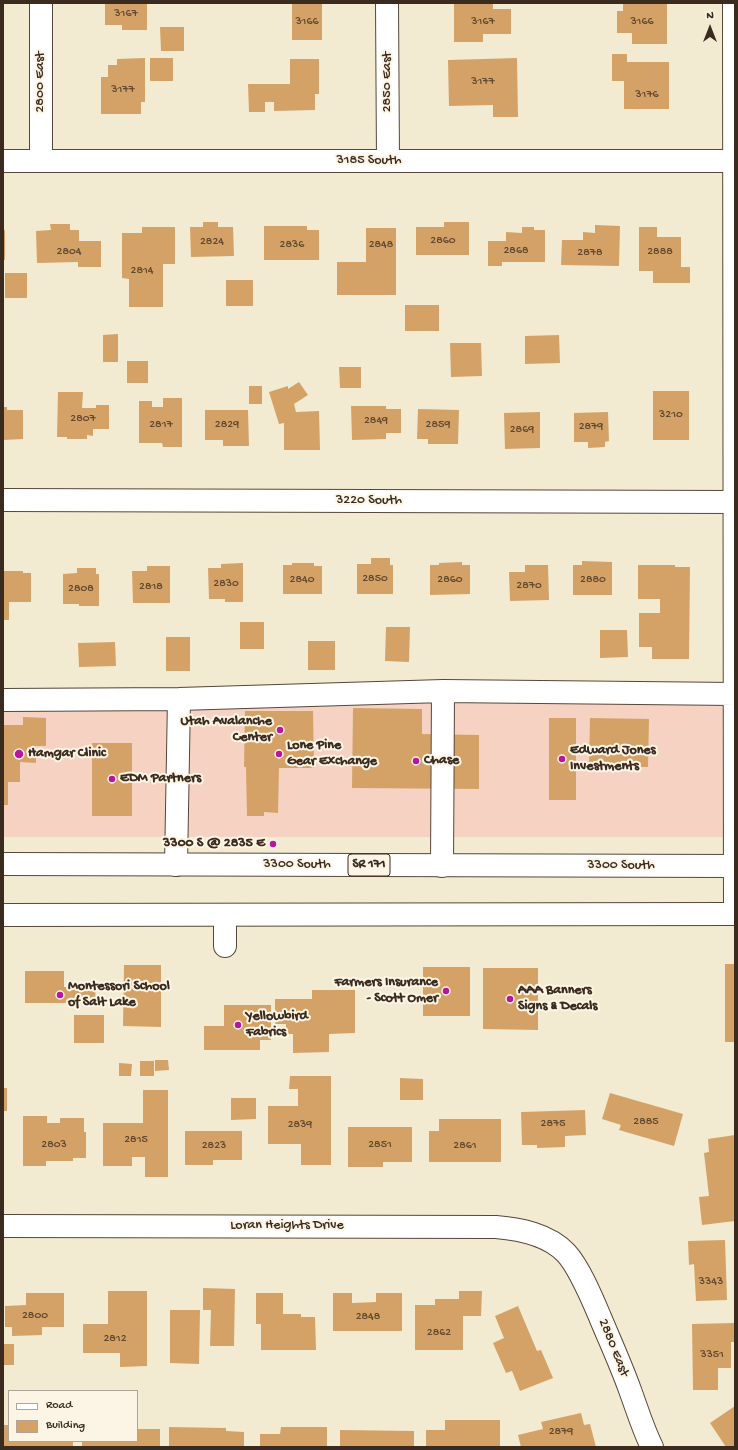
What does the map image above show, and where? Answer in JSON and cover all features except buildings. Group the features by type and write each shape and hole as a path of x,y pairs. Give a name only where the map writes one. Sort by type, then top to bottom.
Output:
{"street":[{"name":"2800 East","path":"41,3 41,161"},
{"name":"2850 East","path":"387,3 388,161"},
{"path":"3,915 735,914 734,3"},
{"name":"3185 South","path":"3,161 734,161"},
{"name":"3220 South","path":"3,500 735,502"},
{"path":"3,700 178,699 443,691 735,694"},
{"path":"442,866 443,691"},
{"path":"176,865 178,699"},
{"name":"3300 South","path":"3,864 735,866"},
{"path":"225,946 226,915"},
{"name":"Loran Heights Drive","path":"3,1226 496,1227 514,1228 533,1233 550,1241 566,1253"},
{"name":"2880 East","path":"566,1253 584,1281 592,1297 630,1388 652,1447"}],"shaded area":[{"path":"735,683 735,837 3,837 3,688"}],"place":[{"name":"Utah Avalanche Center","path":"280,730"},
{"name":"Hamgar Clinic","path":"19,754"},
{"name":"Lone Pine Gear Exchange","path":"279,754"},
{"name":"Edward Jones Investments","path":"562,759"},
{"name":"Chase","path":"416,761"},
{"name":"EDM Partners","path":"112,779"},
{"name":"3300 S @ 2835 E","path":"273,844"},
{"name":"Farmers Insurance - Scott Omer","path":"446,991"},
{"name":"Montessori School of Salt Lake","path":"60,995"},
{"name":"AAA Banners Signs & Decals","path":"510,999"},
{"name":"Yellowbird Fabrics","path":"238,1025"}]}
